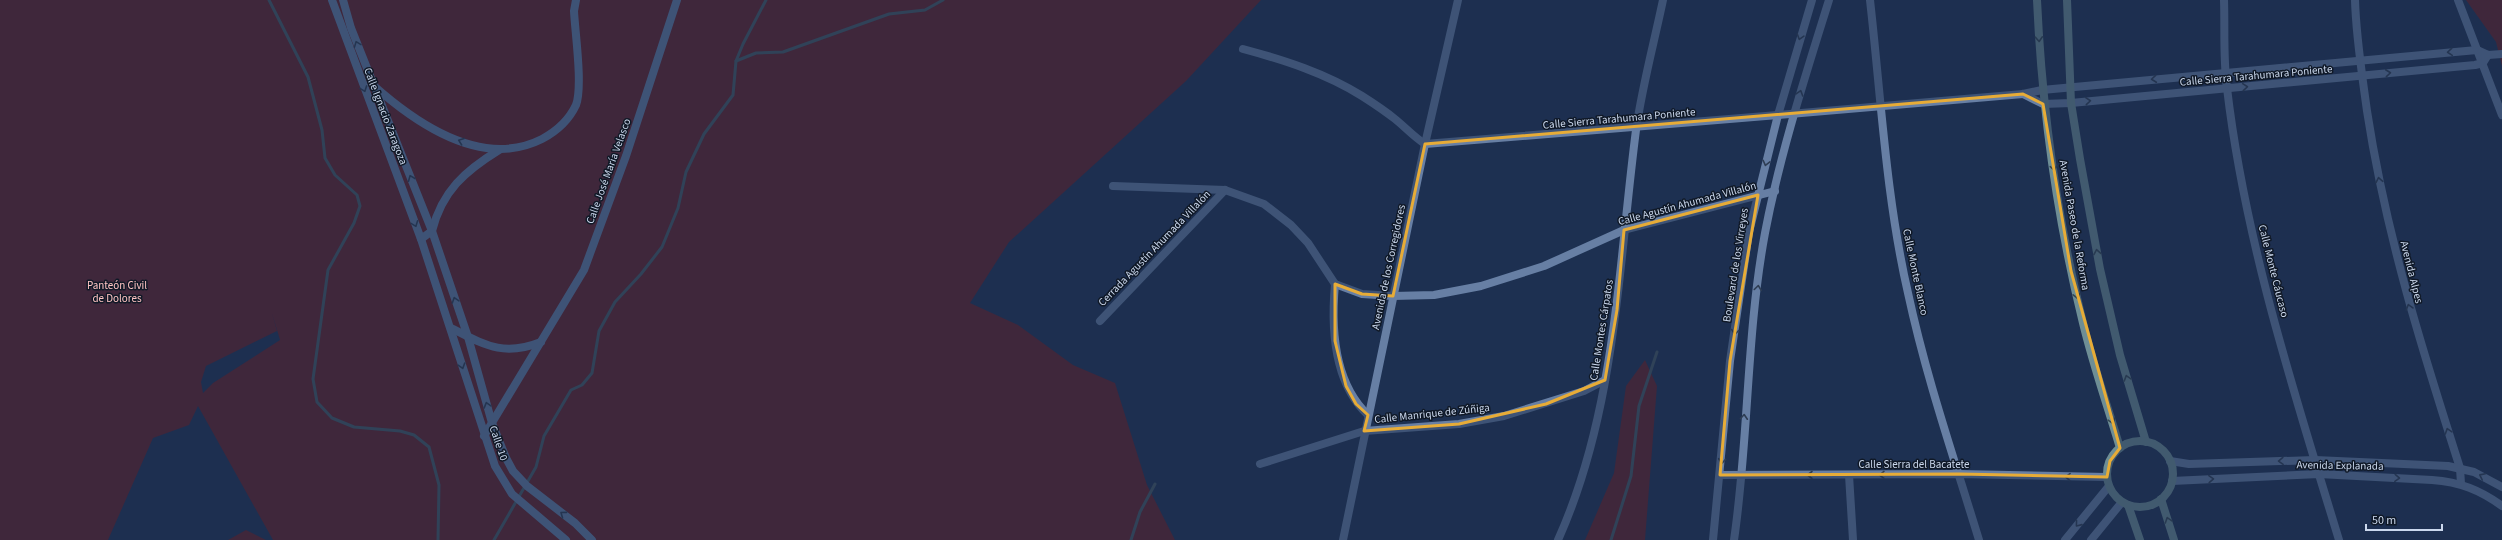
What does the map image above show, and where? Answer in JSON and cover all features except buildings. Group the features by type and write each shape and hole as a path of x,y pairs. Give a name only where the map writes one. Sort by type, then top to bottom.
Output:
{"main road":[{"name":"Avenida Paseo de la Reforma","path":"2037,0 2043,104 2071,271 2083,325 2120,448"},
{"name":"Avenida Paseo de la Reforma","path":"2067,0 2071,103 2100,269 2120,355 2146,442"},
{"path":"2125,504 2139,507 2151,505 2161,499 2172,481 2170,461 2160,449 2146,442 2128,444 2120,448 2110,461 2107,477 2109,486 2125,504 2140,540"},
{"path":"2161,499 2174,540"}],"street":[{"name":"Calle Ignacio Zaragoza","path":"332,0 421,239 450,328"},
{"name":"Calle Ignacio Zaragoza","path":"343,0 351,28 432,231 468,337"},
{"name":"Calle Ignacio Zaragoza","path":"374,86 419,122 466,143 499,150 527,146 553,133 566,121 576,104 578,90 574,11 576,0"},
{"name":"Calle José María Velasco","path":"484,436 584,270 626,156 677,0"},
{"name":"Avenida de los Corregidores","path":"1343,540 1364,431 1425,144 1458,0"},
{"name":"Calle Montes Cárpatos","path":"1558,540 1579,486 1591,445 1605,380 1618,310 1624,230 1636,128 1663,0"},
{"name":"Boulevard de los Virreyes","path":"1713,540 1730,361 1749,232 1778,115 1812,0"},
{"path":"1734,540 1741,475 1748,363 1765,234 1794,113 1829,0"},
{"name":"Calle Monte Blanco","path":"1870,0 1896,231 1908,293 1928,370 1979,540"},
{"name":"Calle Monte Cáucaso","path":"2224,0 2225,72 2241,175 2263,276 2339,540"},
{"name":"Avenida Alpes","path":"2355,0 2362,76 2374,157 2400,274 2417,334 2460,468 2461,484"},
{"path":"2458,0 2502,115"},
{"path":"1242,49 1279,59 1321,74 1361,96 1395,119 1412,136 1425,144"},
{"name":"Calle Sierra Tarahumara Poniente","path":"1425,144 1636,128 1881,104 2023,94 2042,90 2360,59 2477,50 2488,55 2502,54"},
{"path":"2483,63 2488,55"},
{"name":"Calle Sierra Tarahumara Poniente","path":"2023,94 2043,104 2071,103 2362,76 2483,63"},
{"name":"Calle Ignacio Zaragoza","path":"432,231 437,210 449,192 465,174 499,150"},
{"path":"1113,186 1225,190 1264,204 1291,225 1308,243 1335,284 1332,311 1335,341 1346,386 1356,404 1368,415"},
{"name":"Cerrada Agustín Ahumada Villalón","path":"1100,320 1225,190"},
{"name":"Calle Agustín Ahumada Villalón","path":"1335,284 1362,294 1393,296 1434,295 1481,286 1544,266 1624,230 1775,191"},
{"path":"421,239 432,231"},
{"path":"450,328 491,347 510,350 541,342"},
{"name":"Calle 10","path":"450,328 484,436 499,476 512,494 566,540"},
{"name":"Calle 10","path":"468,337 492,423 506,458 519,479 575,523 592,540"},
{"name":"Calle Manrique de Zúñiga","path":"1260,464 1364,431 1459,424 1504,416 1584,391 1605,380"},
{"name":"Avenida Explanada","path":"2170,461 2189,464 2315,460 2431,465 2460,468"},
{"path":"2460,468 2474,472 2502,488"},
{"name":"Calle Sierra del Bacatete","path":"1720,475 1959,474 2107,477"},
{"name":"Avenida Explanada","path":"2172,481 2319,474 2432,480 2461,484 2473,488 2502,506"},
{"path":"1849,475 1853,540"},
{"path":"2065,540 2109,486"},
{"path":"2091,540 2125,504"}],"highlighted area":[{"path":"2023,94 2043,104 2071,271 2120,448 2110,461 2107,477 1959,474 1720,475 1730,361 1758,195 1624,230 1617,310 1605,380 1546,404 1459,424 1364,431 1368,415 1356,404 1346,386 1335,341 1335,284 1362,294 1393,296 1425,144"}],"green space":[{"name":"Panteón Civil de Dolores","path":"0,0 1261,0 1186,81 1009,242 970,303 1018,325 1073,365 1115,383 1147,485 1175,540 273,540 198,406 189,425 153,438 108,540 0,540","holes":["272,313 280,340 213,383 203,393 201,382 206,366 277,331"]},
{"path":"2466,0 2502,0 2502,66 2496,42"},
{"path":"1645,360 1657,386 1645,540 1585,540 1614,473 1626,386"},
{"path":"246,530 266,540 228,540"}],"waterway":[{"path":"269,0 308,77 322,130 325,158 335,175 357,195 360,206 354,223 328,270 313,379 317,402 332,418 354,427 400,431 414,435 429,447 439,485 438,540"},
{"path":"494,540 536,467 544,436 571,390 582,385 592,373 599,331 615,302 641,274 662,247 678,208 686,172 704,134 733,95 736,61 743,44 766,0"},
{"path":"736,61 756,53 783,52 889,14 925,10 943,0"},
{"path":"1611,540 1631,476 1639,406 1657,352"},
{"path":"1131,540 1140,512 1155,484"}]}
